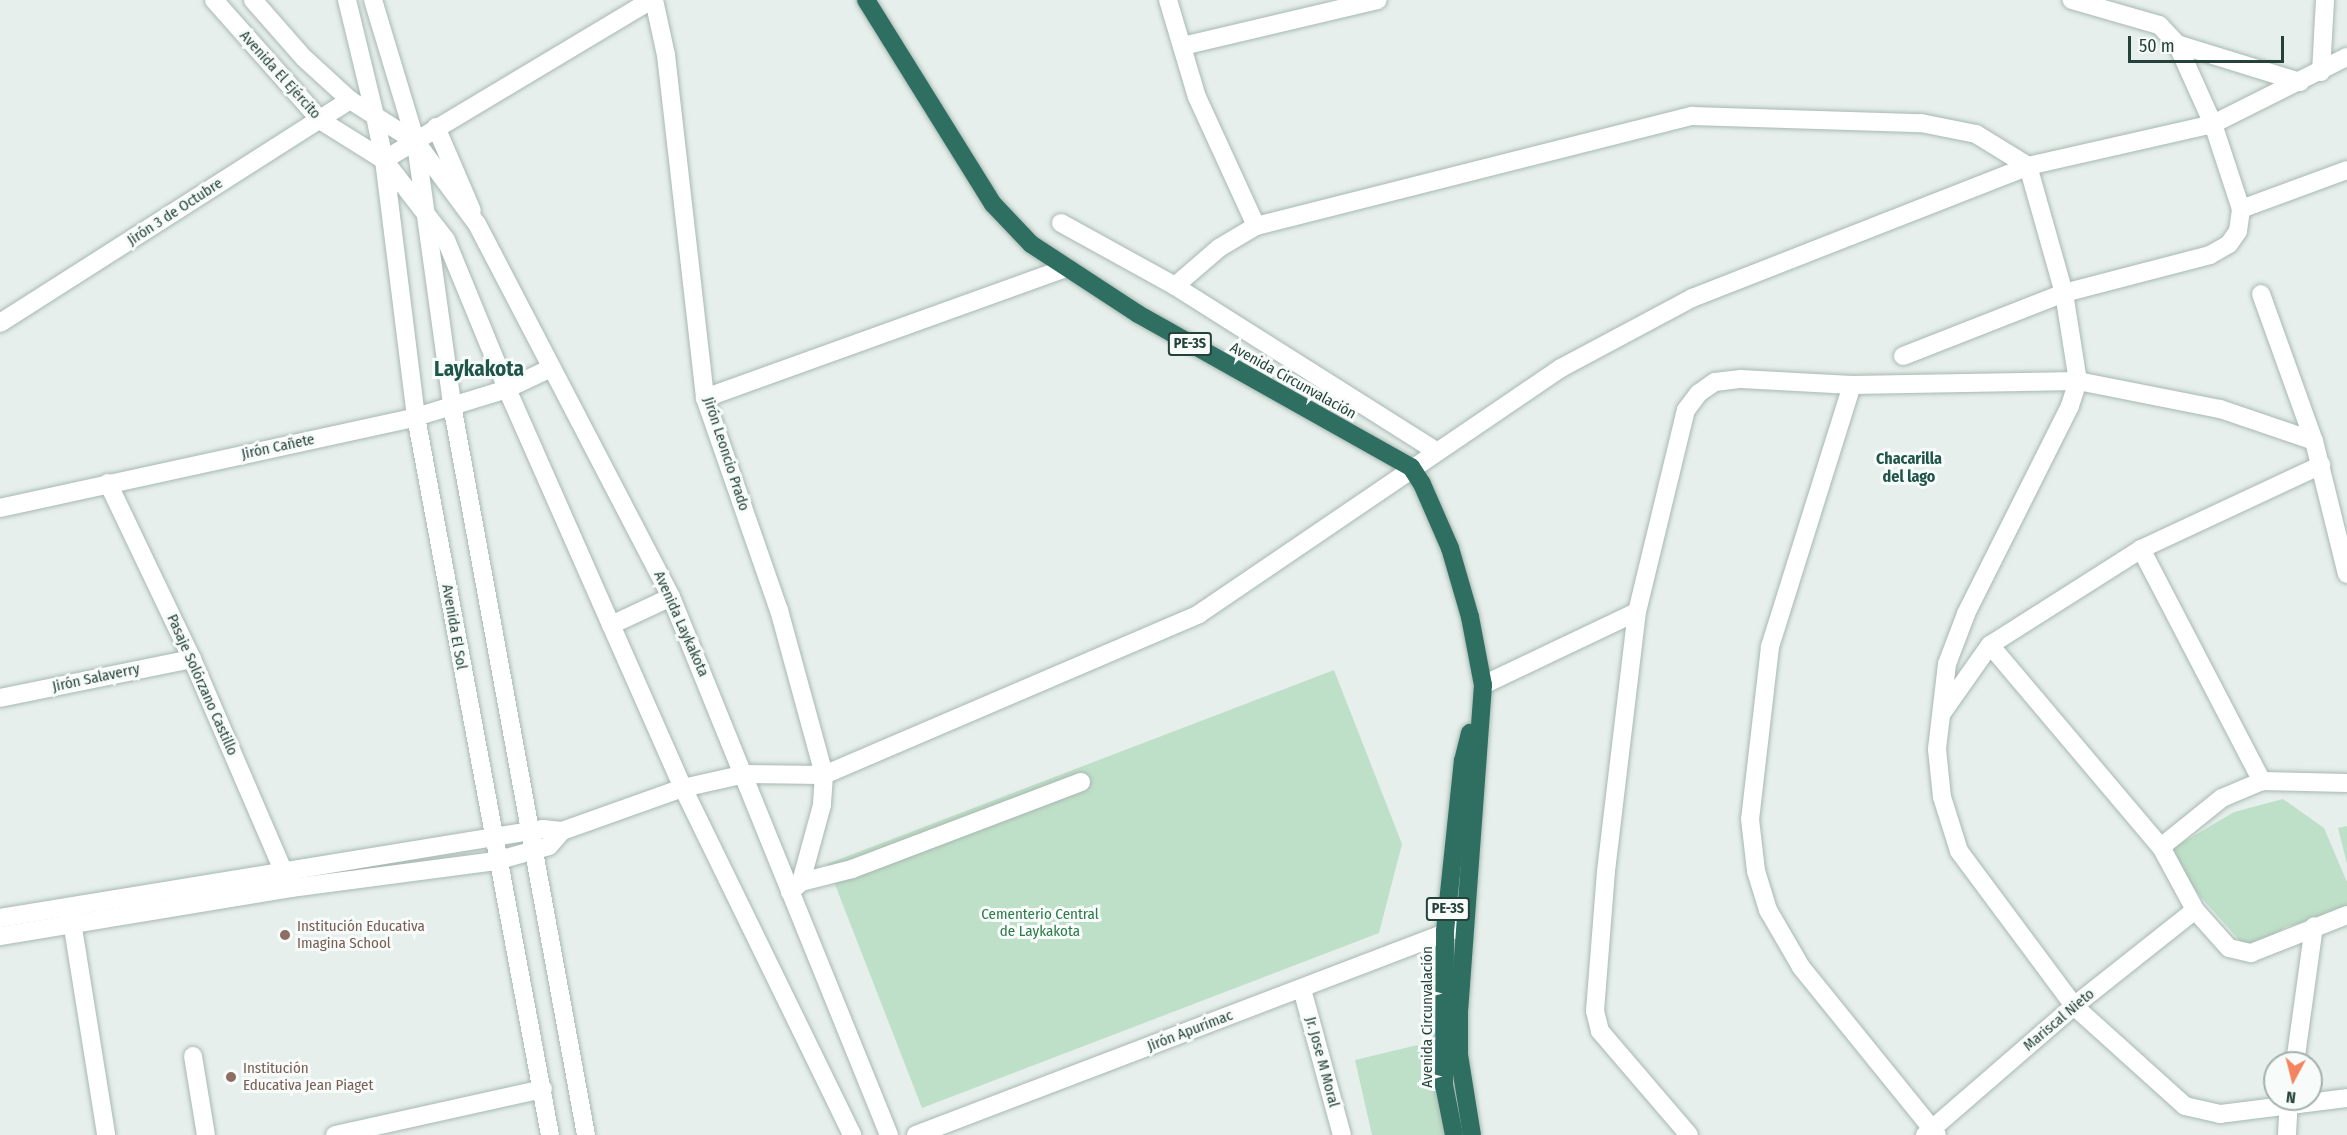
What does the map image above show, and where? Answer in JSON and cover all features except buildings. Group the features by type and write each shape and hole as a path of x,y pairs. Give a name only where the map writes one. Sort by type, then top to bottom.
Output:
{"highway":[{"name":"Avenida Circunvalación","path":"866,0 993,204 1031,243 1064,269 1410,467 1422,484 1450,548 1470,617 1482,685 1463,761 1444,1085 1454,1135"},
{"name":"Avenida Circunvalación","path":"1454,929 1459,1055 1472,1135"}],"street":[{"name":"Avenida El Ejército","path":"214,0 320,120 384,160"},
{"name":"Avenida El Ejército","path":"253,0 304,58 350,100 416,142"},
{"name":"Avenida El Sol","path":"347,0 384,160 416,417 496,861 543,1089 550,1135"},
{"path":"373,0 416,142 422,208 452,405 586,1135"},
{"path":"652,0 384,160 446,240 507,389 683,788 852,1135"},
{"name":"Jirón Leoncio Prado","path":"652,0 666,55 705,398 779,610 824,776 822,805 796,887"},
{"path":"1168,0 1197,97 1256,226"},
{"path":"1183,46 1378,0"},
{"path":"1903,356 2064,293 2210,255 2229,244 2238,231 2241,209 2213,124 2177,44 2159,25 2072,0"},
{"path":"2320,72 2325,0"},
{"path":"2177,44 2300,82"},
{"path":"0,918 72,915 288,880 493,837 530,831 562,831 683,788 745,774 824,776 1199,614 1410,467 1561,368 1692,298 2028,166 2213,124 2347,57"},
{"name":"Jirón 3 de Octubre","path":"0,323 350,100"},
{"path":"1175,286 1219,248 1256,226 1692,116 1921,123 1976,134 2028,166 2064,293 2078,381 2070,406 1966,614 1947,664 1937,749 1942,797 1959,851 2074,1006 2185,1106 2220,1114 2263,1107"},
{"path":"436,127 477,224"},
{"name":"Avenida Laykakota","path":"416,142 477,224 671,597 745,774 796,887 889,1135"},
{"path":"2241,209 2347,170"},
{"path":"1061,223 1175,286 1436,451"},
{"path":"705,398 1064,269"},
{"path":"2261,294 2314,441 2345,554 2347,574"},
{"name":"Jirón Cañete","path":"0,508 416,417 507,389 551,368"},
{"path":"1689,1135 1600,1031 1595,1011 1606,872 1637,612 1686,410 1699,393 1715,382 1741,379 1852,385 2078,381 2220,409 2314,441"},
{"path":"1852,385 1770,647 1750,819 1756,871 1768,910 1801,967 1931,1133"},
{"path":"1940,717 1990,645 2140,549 2320,465"},
{"name":"Pasaje Solórzano Castillo","path":"108,483 192,659 288,880"},
{"path":"2140,549 2262,781"},
{"path":"611,625 671,597"},
{"path":"1482,685 1637,612"},
{"path":"1990,645 2161,847 2195,910 2229,948 2252,953 2314,926 2347,915"},
{"name":"Jirón Salaverry","path":"0,698 192,659"},
{"path":"2161,847 2222,798 2262,781 2347,783"},
{"path":"796,887 852,869 1081,782"},
{"path":"288,880 496,861 534,853 549,846 562,831"},
{"name":"Mariscal Nieto","path":"1931,1133 2074,1006 2195,910"},
{"path":"0,936 72,915"},
{"path":"72,915 106,1135"},
{"path":"2297,1051 2314,926"},
{"name":"Jirón Apurímac","path":"916,1135 1454,929"},
{"name":"Jr. Jose M Moral","path":"1302,989 1342,1135"},
{"path":"194,1056 206,1135"},
{"path":"334,1135 543,1089"},
{"path":"2323,1100 2347,1098"},
{"path":"2287,1135 2288,1111"}],"green space":[{"name":"Cementerio Central de Laykakota","path":"1334,670 1402,844 1379,933 922,1108 827,864"},
{"path":"2283,799 2324,828 2347,882 2347,913 2285,927 2251,953 2198,894 2170,850 2234,812"},
{"path":"2347,826 2347,864 2338,828"},
{"path":"1426,1043 1447,1135 1372,1135 1355,1060"}],"place":[{"name":"Institución Educativa Imagina School","path":"285,935"},
{"name":"Institución Educativa Jean Piaget","path":"231,1077"}],"district":[{"name":"Laykakota","path":"479,369"},
{"name":"Chacarilla del lago","path":"1909,468"}]}
